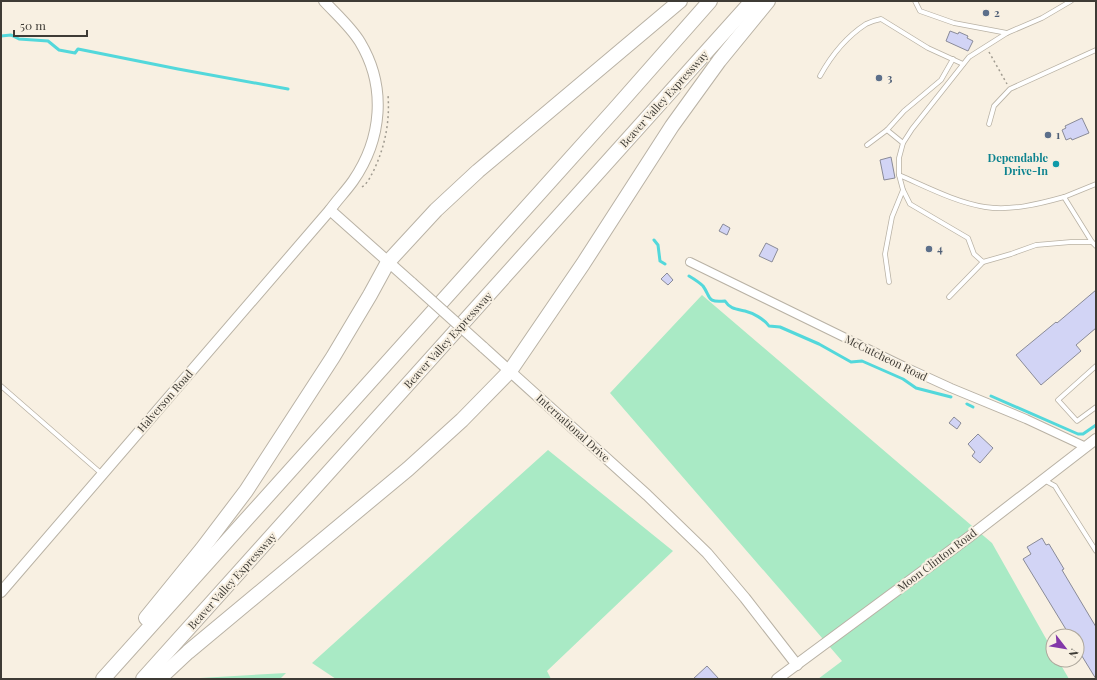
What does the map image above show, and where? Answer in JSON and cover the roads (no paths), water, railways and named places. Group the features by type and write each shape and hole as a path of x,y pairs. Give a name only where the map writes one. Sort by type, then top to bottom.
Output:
{"highway":[{"path":"95,679 202,549 246,491 333,357 388,262 436,210 478,171 680,1"},
{"path":"103,679 710,1"},
{"name":"Beaver Valley Expressway","path":"144,679 752,1"},
{"path":"159,679 188,652 408,469 462,420 510,371 570,284 676,121 719,60 768,1"}],"street":[{"name":"Halverson Road","path":"1,592 353,182 368,153 376,128 378,101 376,83 371,67 360,43 344,21 324,1"},
{"name":"International Drive","path":"330,210 647,495 707,554 745,598 797,665"},
{"name":"McCutcheon Road","path":"690,262 905,367 1026,419 1086,447"},
{"name":"Moon Clinton Road","path":"777,679 1044,480 1096,439"}],"lane":[{"path":"915,1 920,11 954,23 1007,33"},
{"path":"983,262 974,254 968,238 910,204 903,190 899,175 899,158 903,142 969,57 1007,33 1042,18 1071,1"},
{"path":"820,76 827,63 851,36 867,24 881,19 928,48 963,64"},
{"path":"989,124 994,106 1010,89 1096,50"},
{"path":"867,145 887,130 904,111 941,80 953,59"},
{"path":"887,130 903,142"},
{"path":"899,175 950,197 986,207 1010,208 1033,205 1064,197 1096,184"},
{"path":"889,282 885,254 892,217 903,190"},
{"path":"1064,197 1094,244"},
{"path":"949,297 983,262 1036,245 1072,242 1094,244"},
{"path":"1096,366 1058,400 1077,421 1096,407"},
{"path":"1,386 102,474"},
{"path":"1044,480 1055,486 1058,490 1096,551"}],"waterway":[{"path":"1,36 11,35 19,39 48,41 59,50 75,53 78,49 288,89"},
{"path":"654,240 658,245 660,261 665,264"},
{"path":"689,276 703,286 712,300 725,301 731,307 748,312 758,317 769,326 780,327 819,344 851,362 862,361 903,379 916,388 951,397"},
{"path":"991,396 1078,434 1083,434 1096,425"},
{"path":"967,404 973,407"}],"place":[{"name":"2","path":"986,13"},
{"name":"3","path":"879,78"},
{"name":"1","path":"1048,135"},
{"name":"Dependable Drive-In","path":"1056,164"},
{"name":"4","path":"929,249"}]}
